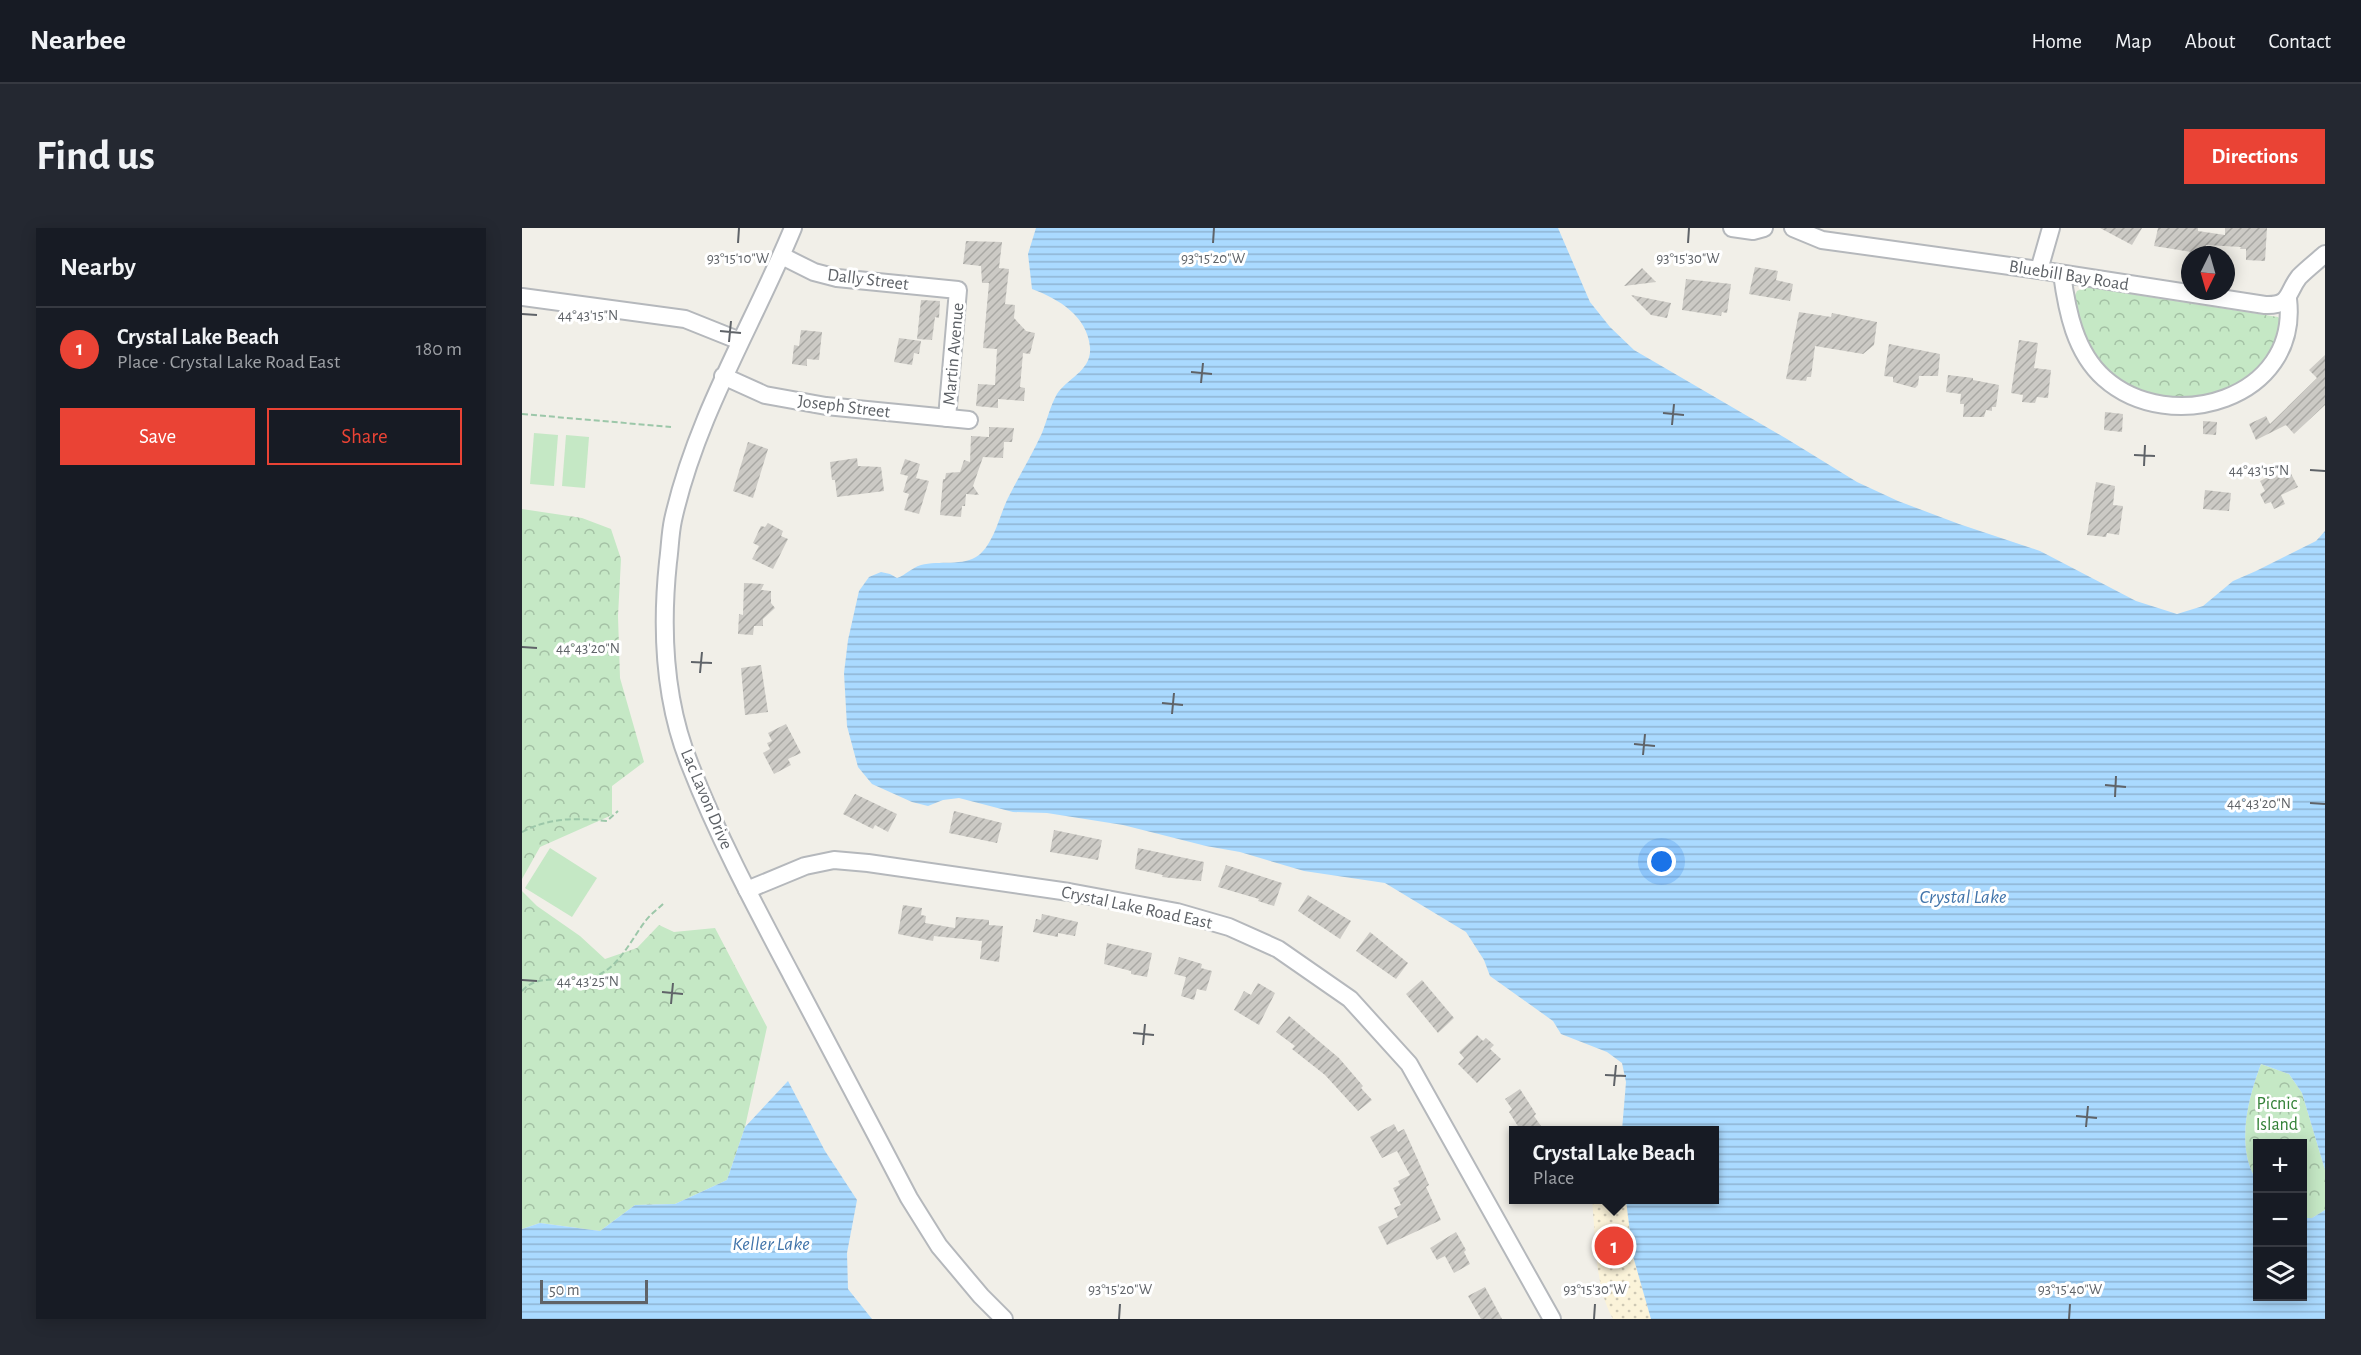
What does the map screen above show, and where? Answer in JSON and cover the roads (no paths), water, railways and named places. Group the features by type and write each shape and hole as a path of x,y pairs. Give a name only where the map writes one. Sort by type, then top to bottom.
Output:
{"street":[{"name":"Lac Lavon Drive","path":"793,228 782,256 723,376 688,464 673,523 667,578 664,644 674,708 689,763 747,890 909,1198 939,1246 981,1296 1004,1319"},
{"path":"1732,228 1753,231 1764,228"},
{"name":"Bluebill Bay Road","path":"1793,228 1822,240 2039,270 2265,305 2274,305 2288,299"},
{"path":"2039,270 2051,228"},
{"path":"2062,274 2067,312 2077,339 2089,360 2103,377 2121,391 2137,399 2159,405 2182,406 2208,402 2239,391 2258,380 2272,366 2284,344 2289,310 2288,299 2299,278 2325,254"},
{"name":"Dally Street","path":"782,256 814,272 837,278 958,290"},
{"name":"Martin Avenue","path":"947,418 958,290"},
{"path":"522,297 685,319 740,341"},
{"name":"Joseph Street","path":"723,376 765,395 806,403 969,420"},
{"name":"Crystal Lake Road East","path":"747,890 805,866 834,860 868,863 1069,892 1177,912 1229,927 1278,949 1350,999 1409,1064 1552,1319"}],"water":[{"name":"Crystal Lake","path":"1036,228 1558,228 1590,302 1610,327 1634,350 1857,482 1898,501 1959,524 2040,551 2136,601 2177,614 2203,606 2233,581 2316,541 2325,531 2325,1170 2302,1093 2289,1074 2261,1064 2248,1107 2245,1138 2253,1174 2253,1301 2307,1301 2307,1218 2312,1218 2325,1210 2325,1319 1651,1319 1633,1256 1626,1204 1719,1204 1719,1126 1622,1126 1626,1082 1622,1063 1607,1052 1561,1034 1553,1021 1490,976 1484,960 1466,932 1385,883 1304,871 1240,852 1123,825 1047,813 1013,812 959,798 943,800 928,806 912,802 872,784 858,767 847,726 844,673 848,640 859,591 869,577 881,572 897,578 921,565 973,559 984,550 993,536 1008,498 1042,433 1052,403 1061,388 1083,368 1090,355 1088,336 1070,310 1032,289 1028,254"},
{"name":"Keller Lake","path":"788,1081 825,1151 857,1200 847,1253 848,1289 872,1319 522,1319 522,1229 540,1223 600,1231 635,1205 675,1204 727,1180 745,1127"}],"place":[{"name":"Crystal Lake Beach","path":"1614,1246"}],"park label":[{"name":"Picnic Island","path":"2277,1113"}]}
